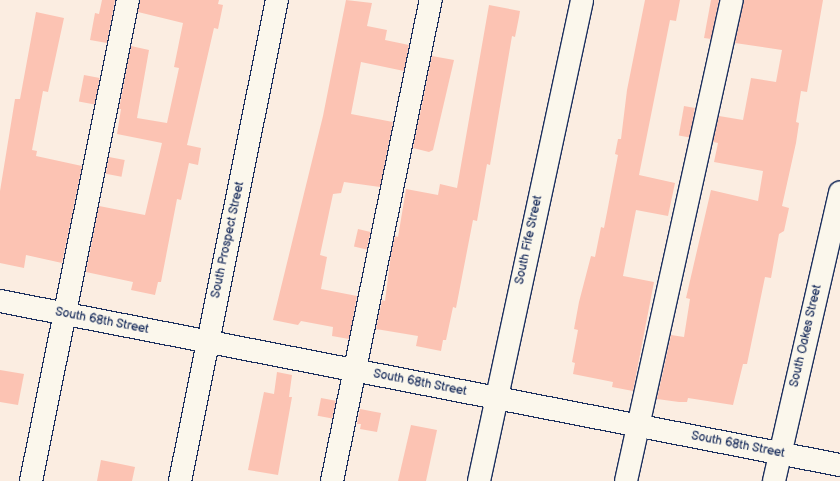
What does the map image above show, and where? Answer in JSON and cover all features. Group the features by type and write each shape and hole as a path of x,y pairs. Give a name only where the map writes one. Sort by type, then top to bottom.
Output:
{"street":[{"path":"31,481 128,0"},
{"name":"South Prospect Street","path":"180,481 277,0"},
{"path":"332,481 353,370 431,0"},
{"name":"South Fife Street","path":"479,481 495,398 582,0"},
{"path":"626,481 732,0"},
{"name":"South Oakes Street","path":"774,481 779,453 840,192"},
{"name":"South 68th Street","path":"0,302 840,465"}],"building":[{"path":"102,0 115,0 107,43 90,40 95,13 99,14"},
{"path":"140,0 219,0 218,4 223,5 218,29 214,28 187,145 201,148 198,165 189,163 181,200 177,199 161,282 158,282 155,295 131,290 133,282 86,272 99,206 145,215 162,143 117,134 121,109 119,109 131,46 149,50 137,118 167,123 179,68 174,67 183,23 138,12"},
{"path":"346,0 372,3 367,26 387,30 385,40 409,45 404,71 361,62 351,114 393,122 380,187 344,182 341,193 333,194 320,255 327,257 321,289 357,296 349,339 332,336 333,327 301,321 298,325 273,320 323,116"},
{"path":"645,0 680,0 676,21 670,20 639,175 675,183 668,216 636,210 623,276 654,282 633,391 612,387 613,382 573,374 575,363 572,362 578,330 574,329 579,302 591,256 595,257 601,227 604,228 618,155 615,154 618,139 621,139 627,90"},
{"path":"711,0 719,0 711,39 704,38"},
{"path":"744,0 823,0 807,92 801,91 796,122 799,123 796,143 782,206 789,208 784,231 779,234 771,278 765,277 747,364 743,364 733,405 688,398 687,402 657,399 671,335 684,337 690,299 686,298 711,190 758,201 763,171 714,162 718,143 713,142 719,116 743,120 751,78 776,82 782,50 735,43"},
{"path":"489,5 520,11 515,37 512,36 490,165 487,164 477,221 473,220 456,308 453,307 446,340 443,340 441,351 416,346 418,336 376,329 382,300 385,301 391,254 395,236 398,237 406,189 438,195 440,184 457,188"},
{"path":"36,12 64,18 48,92 43,91 32,150 37,151 36,156 82,166 62,263 26,255 24,268 0,263 0,191 15,99 20,99"},
{"path":"432,56 454,60 433,150 429,152 413,148"},
{"path":"84,75 100,78 95,105 79,102"},
{"path":"684,106 695,108 690,137 679,136"},
{"path":"109,157 125,160 121,177 106,174"},
{"path":"358,229 371,232 367,249 354,247"},
{"path":"0,370 24,374 18,405 0,402"},
{"path":"277,372 292,375 289,397 292,397 278,475 248,470 264,392 274,394"},
{"path":"321,398 336,401 332,419 318,416"},
{"path":"360,409 381,413 377,432 360,429 361,424 357,424"},
{"path":"411,425 437,430 426,481 398,481"},
{"path":"101,460 135,467 132,481 97,481"}]}
